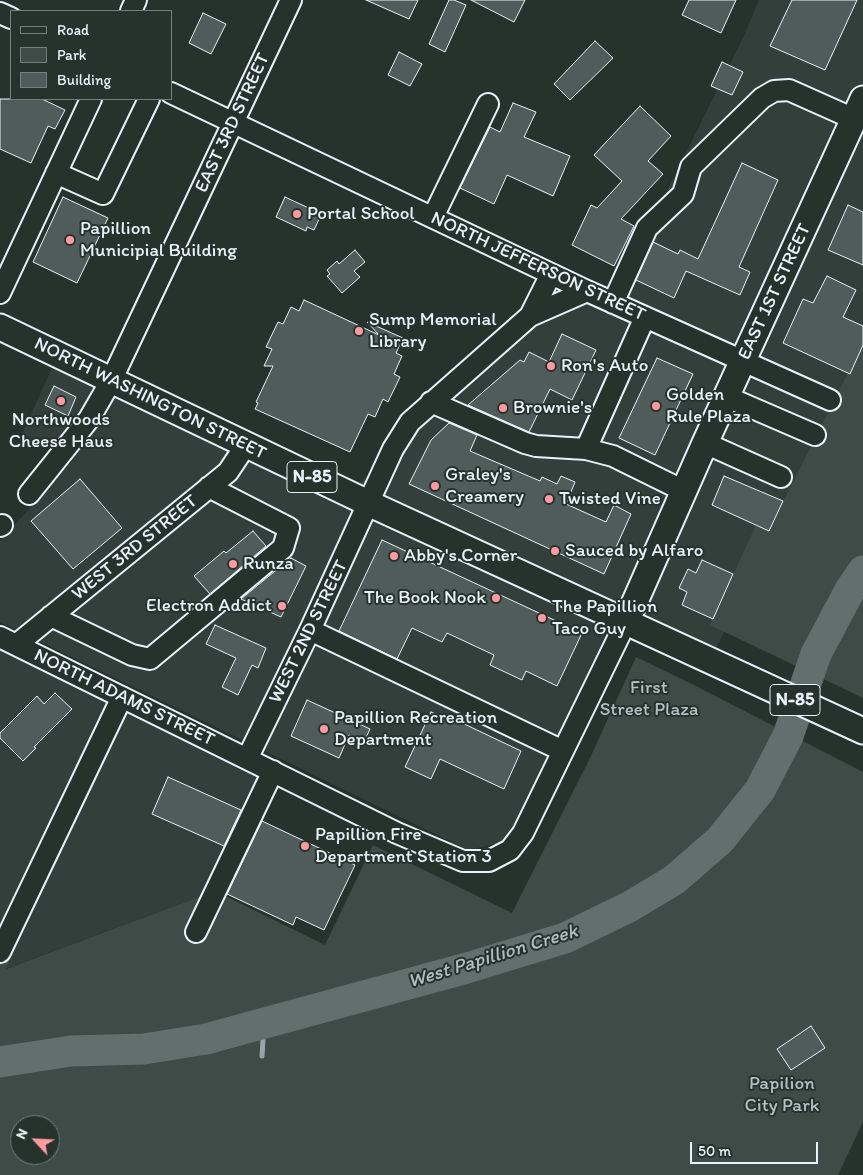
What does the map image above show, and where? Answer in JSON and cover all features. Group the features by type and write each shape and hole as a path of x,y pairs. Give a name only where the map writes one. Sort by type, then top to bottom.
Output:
{"main road":[{"name":"EAST 1ST STREET","path":"626,622 705,443 858,109"},
{"name":"NORTH WASHINGTON STREET","path":"0,327 368,503 626,622"},
{"name":"N-85","path":"626,622 858,729"}],"street":[{"name":"EAST 3RD STREET","path":"30,494 89,419 111,381 291,0"},
{"path":"613,302 647,228 683,194 691,167 762,98 774,91 789,90 858,109"},
{"name":"NORTH JEFFERSON STREET","path":"172,93 587,291 830,400"},
{"path":"0,292 91,100"},
{"path":"56,173 103,194 149,100"},
{"path":"433,218 488,104"},
{"path":"530,316 551,274"},
{"path":"530,316 587,291"},
{"name":"WEST 2ND STREET","path":"247,759 310,630 400,435 410,422 431,402 530,316"},
{"path":"586,448 645,317"},
{"path":"727,397 815,435"},
{"path":"431,402 525,443 536,446 586,448 613,456 684,491"},
{"path":"705,443 781,478"},
{"name":"WEST 3RD STREET","path":"8,641 51,616 228,472 246,445"},
{"path":"51,616 132,655 150,659 283,548 289,528 209,487"},
{"path":"196,932 274,771 397,833 463,861 489,861 510,850 523,833 626,622"},
{"path":"310,630 563,751"},
{"name":"NORTH ADAMS STREET","path":"8,641 274,771"},
{"path":"0,952 122,697"}],"shaded area":[{"path":"759,0 863,0 863,349 707,667 612,622 508,841 468,850 0,622 0,541 73,460 22,434 58,355 344,498 561,288 610,306 743,38"},
{"path":"0,638 273,771 215,891 5,969 0,936"}],"green space":[{"path":"863,343 863,698 710,625 756,525 769,530"},
{"path":"636,657 863,772 863,1122 838,1175 0,1175 0,936 9,916 26,923 6,969 215,891 325,945 373,845 512,913 591,756"}],"building":[{"path":"366,0 418,0 409,19"},
{"path":"449,0 466,5 445,52 429,44"},
{"path":"471,0 525,0 514,22"},
{"path":"689,0 736,0 721,33 682,15"},
{"path":"792,0 857,0 825,70 770,46"},
{"path":"203,13 226,24 211,54 189,43"},
{"path":"595,41 613,58 570,100 554,84"},
{"path":"399,52 422,64 410,86 388,75"},
{"path":"722,62 743,72 732,95 711,86"},
{"path":"0,99 44,100 65,110 55,129 48,126 31,163 0,149"},
{"path":"513,103 536,112 524,137 570,156 553,196 507,175 494,204 460,188 490,127 500,132"},
{"path":"640,106 671,136 648,161 663,174 621,219 634,226 614,266 572,245 591,205 597,208 622,181 594,155"},
{"path":"742,163 778,180 739,267 750,272 740,295 686,271 674,298 636,280 653,242 678,254 680,250 698,259"},
{"name":"Papillion Municipial Building","path":"63,197 108,218 77,283 33,262"},
{"name":"Portal School","path":"285,197 321,215 314,230 307,227 306,231 276,217"},
{"path":"848,205 863,212 863,265 828,250"},
{"path":"355,250 365,262 354,271 360,277 342,293 327,276 330,274 327,270 337,261 339,264"},
{"path":"827,276 856,290 843,317 863,326 863,345 850,374 783,343 803,299 813,303"},
{"path":"304,300 379,335 367,322 403,338 396,353 402,356 394,374 400,377 388,402 383,399 375,417 368,414 350,452 255,409 258,403 256,402 273,366 264,366 272,349 266,347 278,322 283,324 291,307 299,311"},
{"path":"562,334 596,350 572,400 550,389 529,432 468,405 520,360 524,362 529,352 549,362"},
{"name":"Golden Rule Plaza","path":"657,358 693,374 655,455 619,438"},
{"name":"Northwoods Cheese Haus","path":"54,386 76,397 68,416 45,405"},
{"path":"449,423 477,435 470,451 540,481 542,477 557,484 561,476 575,482 566,504 606,522 614,505 631,514 604,574 409,484 431,440"},
{"path":"724,476 783,501 769,531 712,505"},
{"path":"80,479 122,528 73,569 31,521"},
{"path":"253,531 266,546 210,594 194,576 224,551 226,553"},
{"path":"382,540 582,633 557,686 526,671 522,680 490,665 494,655 447,633 442,642 412,628 397,659 339,631"},
{"path":"291,558 306,566 281,617 241,599"},
{"path":"702,560 733,574 713,619 682,605 687,592 679,588 688,569 696,573"},
{"path":"215,625 266,648 258,668 252,665 238,695 222,687 236,658 206,644"},
{"path":"55,693 72,709 34,747 36,748 23,761 0,738 0,733 37,696 44,704"},
{"path":"307,700 370,729 364,742 349,735 339,758 291,736"},
{"path":"431,712 457,724 458,721 521,751 504,789 440,759 431,779 405,767"},
{"path":"168,777 241,810 224,846 152,814"},
{"path":"262,821 355,865 324,930 296,917 293,925 227,894"},
{"path":"811,1026 825,1048 791,1070 777,1049"}],"waterway":[{"name":"West Papillion Creek","path":"0,1062 71,1051 144,1049 206,1039 467,968 565,938 629,907 674,880 720,840 760,790 788,736 816,654 850,590 863,571"},
{"path":"262,1056 264,1023"}],"place":[{"name":"Portal School","path":"297,214"},
{"name":"Papillion Municipial Building","path":"70,240"},
{"name":"Sump Memorial Library","path":"359,331"},
{"name":"Ron's Auto","path":"551,366"},
{"name":"Northwoods Cheese Haus","path":"61,401"},
{"name":"Golden Rule Plaza","path":"656,406"},
{"name":"Brownie's","path":"503,408"},
{"name":"Graley's Creamery","path":"435,486"},
{"name":"Twisted Vine","path":"549,499"},
{"name":"Sauced by Alfaro","path":"555,551"},
{"name":"Abby's Corner","path":"394,556"},
{"name":"Runza","path":"233,564"},
{"name":"The Book Nook","path":"496,598"},
{"name":"Electron Addict","path":"282,606"},
{"name":"The Papillion Taco Guy","path":"542,618"},
{"name":"Papillion Recreation Department","path":"324,729"},
{"name":"Papillion Fire Department Station 3","path":"305,846"}],"park label":[{"name":"First Street Plaza","path":"649,699"},
{"name":"Papilion City Park","path":"782,1095"}]}
